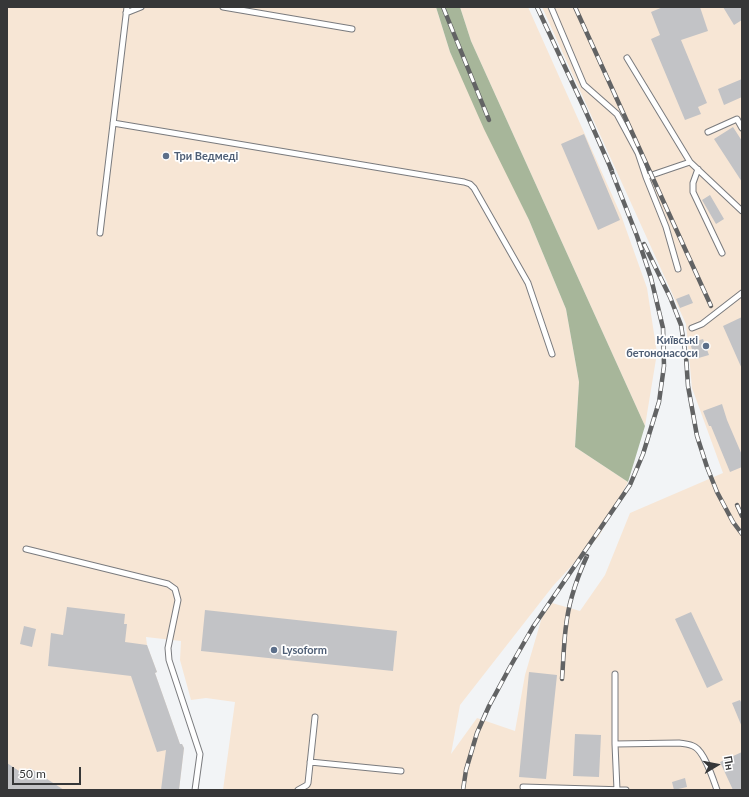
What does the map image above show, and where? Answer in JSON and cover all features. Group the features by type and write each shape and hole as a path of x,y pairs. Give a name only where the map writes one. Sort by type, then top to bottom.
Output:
{"lane":[{"path":"100,233 126,10 141,7"},
{"path":"225,7 352,29"},
{"path":"550,7 584,85 617,114 638,153 666,227 678,269"},
{"path":"627,58 690,162 742,211"},
{"path":"708,132 736,119 742,128"},
{"path":"113,123 470,184 474,188 528,283 552,354"},
{"path":"646,177 690,162"},
{"path":"698,169 693,183 693,192 722,253"},
{"path":"692,328 702,324 742,293"},
{"path":"26,549 168,584 175,589 178,600 168,648 169,660 200,754 195,790"},
{"path":"615,674 615,744 617,790"},
{"path":"298,790 308,783 315,717"},
{"path":"615,744 679,743 696,748 705,760 718,790"},
{"path":"310,762 401,771"},
{"path":"523,787 626,790"}],"shaded area":[{"path":"7,7 436,7 450,52 529,220 566,309 579,382 575,447 628,482 599,536 553,586 460,705 451,754 477,718 515,731 525,675 542,617 552,603 580,611 605,575 630,513 723,473 692,388 686,324 542,7 742,7 742,790 223,790 235,702 206,698 191,700 180,660 181,641 146,637 147,645 157,672 155,673 180,744 182,744 184,748 179,790 7,790"},
{"path":"460,7 528,7 621,215 647,288 657,353 645,426 471,41"}],"green space":[{"path":"436,7 460,7 471,41 645,426 628,482 575,447 579,382 566,309 529,220 484,129 450,52"}],"building":[{"path":"663,7 700,7 708,31 681,40 707,103 698,107 701,114 685,120 651,39 660,35 651,12"},
{"path":"723,7 742,7 742,20 734,25"},
{"path":"742,79 742,97 724,105 718,89"},
{"path":"733,127 742,141 742,182 714,139"},
{"path":"584,134 620,220 598,230 561,144"},
{"path":"710,195 724,219 716,224 702,200"},
{"path":"689,294 693,303 680,308 676,299"},
{"path":"742,317 742,369 723,326"},
{"path":"703,339 709,355 695,359 690,343"},
{"path":"722,404 742,455 742,467 730,472 711,426 709,426 703,411"},
{"path":"67,607 125,614 124,624 127,624 125,642 147,645 157,672 155,673 180,744 182,744 184,748 179,790 161,790 166,750 157,752 131,676 48,666 51,633 63,635"},
{"path":"205,610 397,631 393,671 201,651"},
{"path":"691,612 723,680 707,688 675,619"},
{"path":"24,626 36,629 32,647 20,644"},
{"path":"529,672 557,675 546,779 519,777"},
{"path":"740,700 742,704 742,727 732,703"},
{"path":"575,734 601,735 599,777 573,776"},
{"path":"742,752 742,790 733,790 720,762"},
{"path":"7,763 25,775 30,768 64,790 7,790"},
{"path":"685,778 687,787 674,790 672,782"}],"railway":[{"path":"443,7 489,120"},
{"path":"537,7 612,171"},
{"path":"575,7 711,306"},
{"path":"463,790 466,770 477,733 489,706 533,627 630,485 643,454 659,402 664,366 663,328 651,278 637,236 610,167"},
{"path":"644,244 670,297 681,325 686,357 688,386 697,436 707,467 717,492 733,522 742,534"},
{"path":"737,505 742,516"},
{"path":"562,679 569,606 587,556"}],"place":[{"name":"Три Ведмеді","path":"166,156"},
{"name":"Київські бетононасоси","path":"706,346"},
{"name":"Lysoform","path":"274,650"}]}
